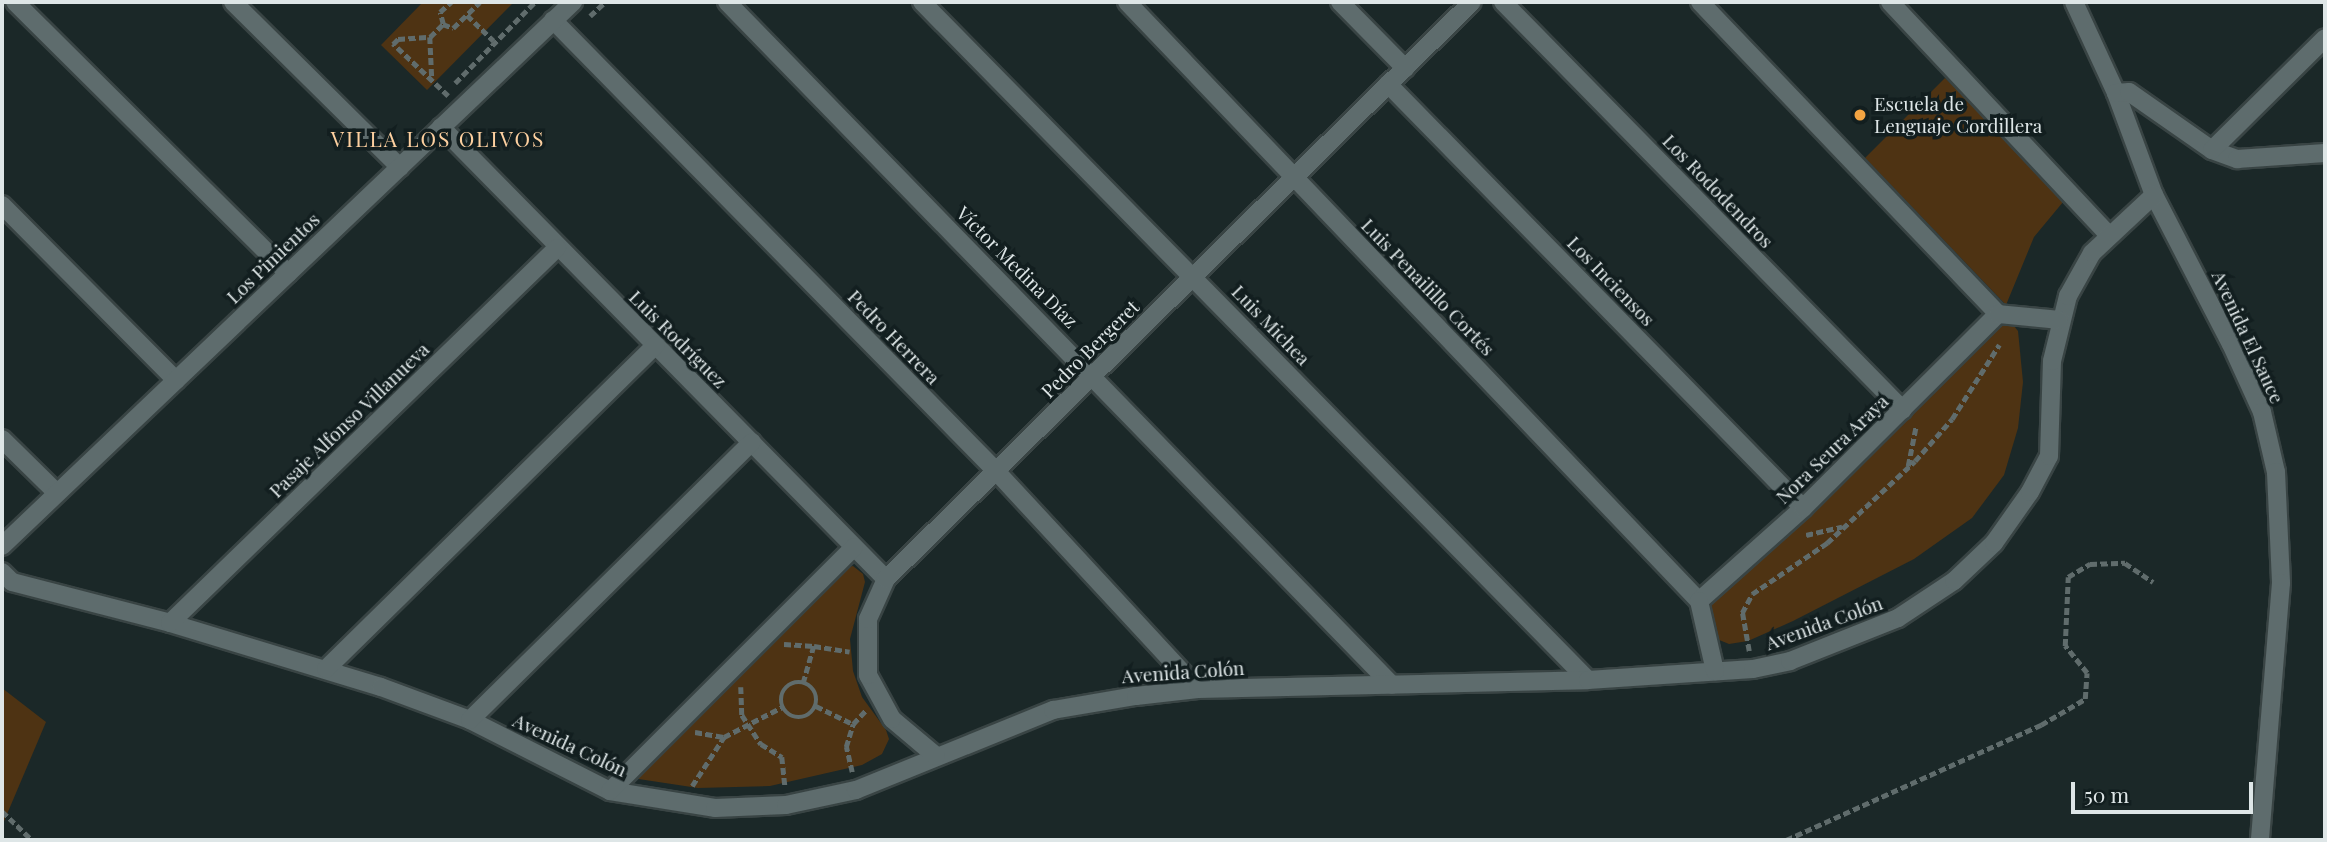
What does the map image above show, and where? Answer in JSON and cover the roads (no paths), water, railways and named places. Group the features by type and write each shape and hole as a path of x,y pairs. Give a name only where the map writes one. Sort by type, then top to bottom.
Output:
{"street":[{"path":"15,2 288,273"},
{"path":"233,2 400,167"},
{"name":"Los Pimientos","path":"2,546 573,2"},
{"name":"Víctor Medina Díaz","path":"727,2 1094,374 1392,685"},
{"name":"Luis Michea","path":"922,2 1588,680"},
{"name":"Luis Penailillo Cortés","path":"1127,2 1699,601"},
{"path":"1339,2 1405,68"},
{"name":"Pedro Bergeret","path":"936,756 912,739 878,699 865,650 868,619 886,579 1472,2"},
{"name":"Los Rododendros","path":"1503,2 1906,406"},
{"path":"1700,2 1998,314 2059,320"},
{"path":"1890,2 2108,234"},
{"name":"Avenida El Sauce","path":"2074,2 2116,93 2154,195 2236,355 2262,412 2276,472 2281,583 2260,840"},
{"name":"Pedro Herrera","path":"553,20 996,471 1198,689"},
{"path":"2212,150 2325,38"},
{"name":"Los Inciensos","path":"1388,84 1803,508"},
{"path":"2116,93 2129,92 2212,150 2237,159 2325,153"},
{"name":"Luis Rodríguez","path":"442,127 556,248 656,345 886,579"},
{"name":"Avenida Colón","path":"2,572 12,582 170,622 326,669 470,720 610,791 680,805 786,805 856,790 1052,710 1198,689 1588,680 1753,669 1790,661 1898,618 1954,581 1994,543 2019,510 2049,456 2052,361 2059,320 2079,274 2108,234 2154,195"},
{"path":"2,205 176,380"},
{"name":"Pasaje Alfonso Villanueva","path":"170,622 556,248"},
{"name":"Nora Seura Araya","path":"1699,601 1803,508 1998,314"},
{"path":"326,669 656,345"},
{"path":"2,439 57,493"},
{"path":"470,720 752,442"},
{"path":"610,791 854,547"},
{"path":"1699,601 1715,671"}],"place":[{"name":"Escuela de Lenguaje Cordillera","path":"1860,115"}],"district":[{"name":"VILLA LOS OLIVOS","path":"438,138"}]}
